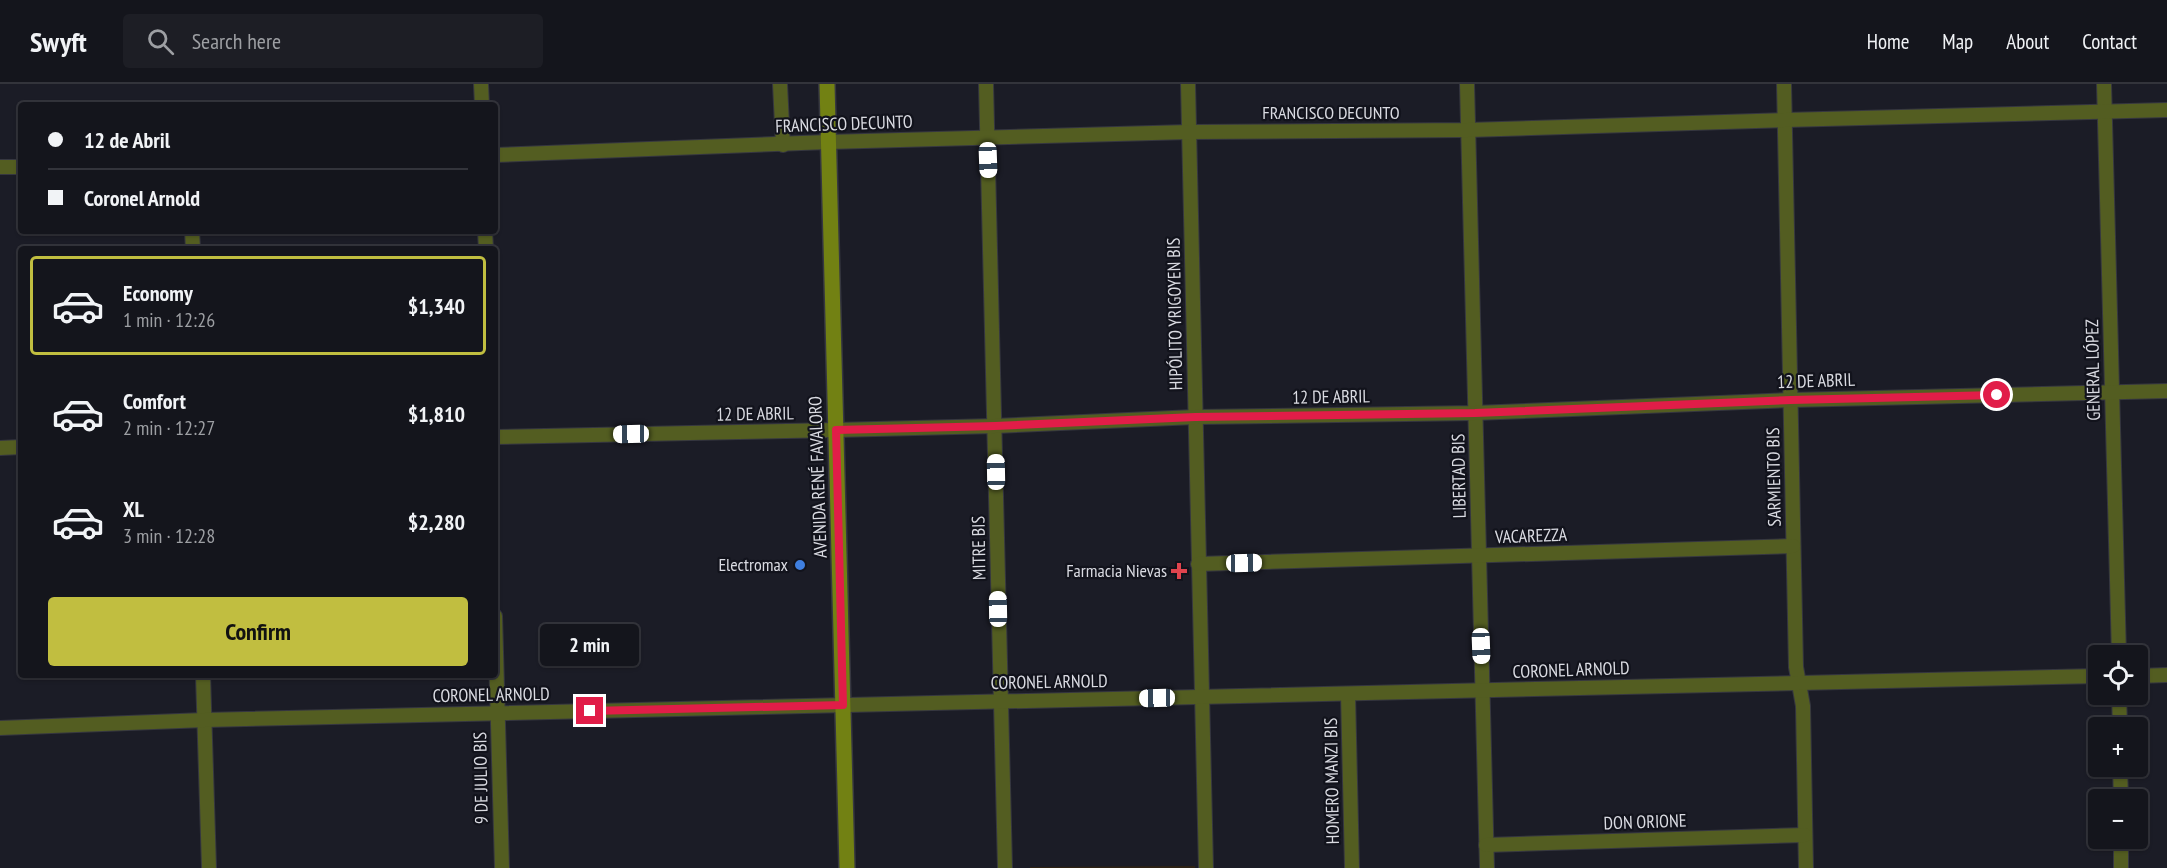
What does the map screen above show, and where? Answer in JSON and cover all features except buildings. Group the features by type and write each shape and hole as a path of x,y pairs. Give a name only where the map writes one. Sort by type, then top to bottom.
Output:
{"main road":[{"name":"AVENIDA RENÉ FAVALORO","path":"826,84 848,868"}],"street":[{"path":"481,84 482,102"},
{"path":"780,84 783,145"},
{"name":"MITRE BIS","path":"986,84 1005,868"},
{"name":"HIPÓLITO YRIGOYEN BIS","path":"1188,84 1206,868"},
{"name":"LIBERTAD BIS","path":"1467,84 1486,868"},
{"name":"SARMIENTO BIS","path":"1784,84 1796,667 1803,706 1806,868"},
{"name":"GENERAL LÓPEZ","path":"2104,84 2119,645"},
{"name":"FRANCISCO DECUNTO","path":"498,155 987,137 1189,132 1468,130 2167,110"},
{"path":"0,167 18,167"},
{"name":"12 DE ABRIL","path":"498,437 995,426 1195,417 1475,413 1791,400 2167,391"},
{"path":"0,448 18,447"},
{"name":"VACAREZZA","path":"1198,564 1793,546"},
{"path":"2148,676 2167,675"},
{"name":"CORONEL ARNOLD","path":"0,728 205,720 2088,676"},
{"path":"204,678 208,868"},
{"name":"9 DE JULIO BIS","path":"497,678 501,868"},
{"name":"HOMERO MANZI BIS","path":"1348,694 1352,868"},
{"name":"DON ORIONE","path":"1486,845 1805,835"},
{"path":"2121,849 2121,868"}],"shaded area":[{"path":"1195,866 1195,868 1030,868 1030,867"}],"place":[{"name":"Electromax","path":"800,565"},
{"name":"Farmacia Nievas","path":"1179,571"}],"route":[{"path":"590,711 843,705 836,430 1195,417 1475,413 1791,400 1997,395"}]}
